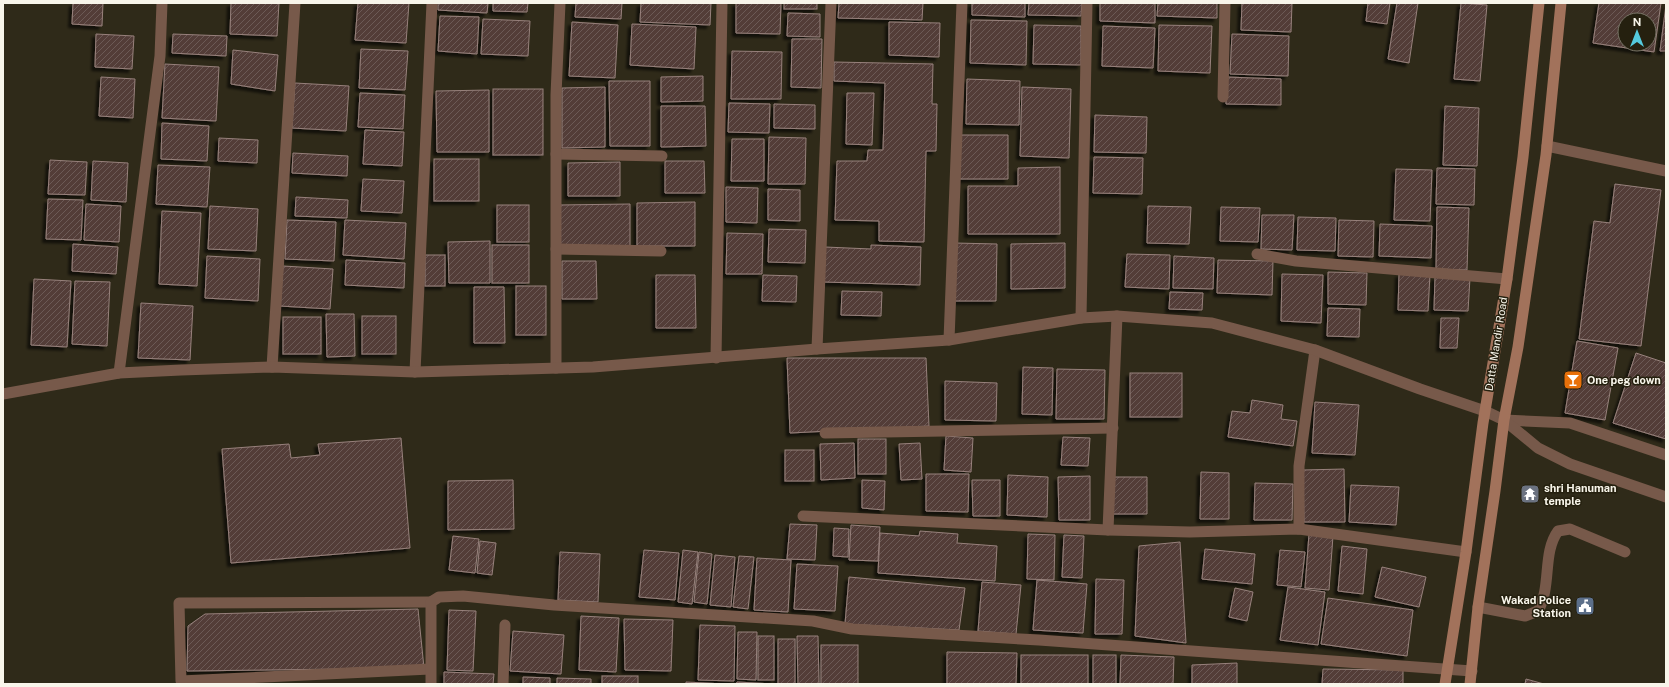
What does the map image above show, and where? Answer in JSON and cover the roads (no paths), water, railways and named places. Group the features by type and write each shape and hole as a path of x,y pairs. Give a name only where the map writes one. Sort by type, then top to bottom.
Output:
{"main road":[{"name":"Datta Mandir Road","path":"1445,684 1466,552 1485,411 1507,279 1523,157 1539,3"},
{"name":"Datta Mandir Road","path":"1470,684 1478,608 1504,420 1518,347 1547,146 1561,3"}],"street":[{"path":"119,373 160,56 162,3"},
{"path":"272,367 295,3"},
{"path":"415,372 432,3"},
{"path":"556,368 556,95 560,3"},
{"path":"716,358 722,3"},
{"path":"817,349 831,3"},
{"path":"949,340 962,3"},
{"path":"1081,318 1087,3"},
{"path":"1223,97 1225,3"},
{"path":"1547,146 1666,171"},
{"path":"556,154 662,156"},
{"path":"556,249 661,251"},
{"path":"1256,254 1296,261 1507,279"},
{"path":"3,394 119,373 272,367 415,372 593,367 949,340 1081,318 1117,316 1212,323 1315,350 1420,389 1485,411 1504,420 1538,448 1570,464 1666,497"},
{"path":"1108,530 1117,316"},
{"path":"1299,530 1299,466 1315,350"},
{"path":"1504,420 1570,423 1666,455"},
{"path":"825,433 1113,428"},
{"path":"803,516 1108,530 1190,532 1299,530 1466,552"},
{"path":"1478,608 1525,616 1538,611 1544,601 1552,540 1558,531 1570,529 1625,552"},
{"path":"430,669 181,681 179,603 431,602 439,597 463,596 554,605 813,621 852,629 1047,641 1472,671"},
{"path":"430,684 431,602"},
{"path":"503,684 505,625"}],"place":[{"name":"One peg down","path":"1573,380"},
{"name":"shri Hanuman temple","path":"1530,494"},
{"name":"Wakad Police Station","path":"1585,606"}]}
